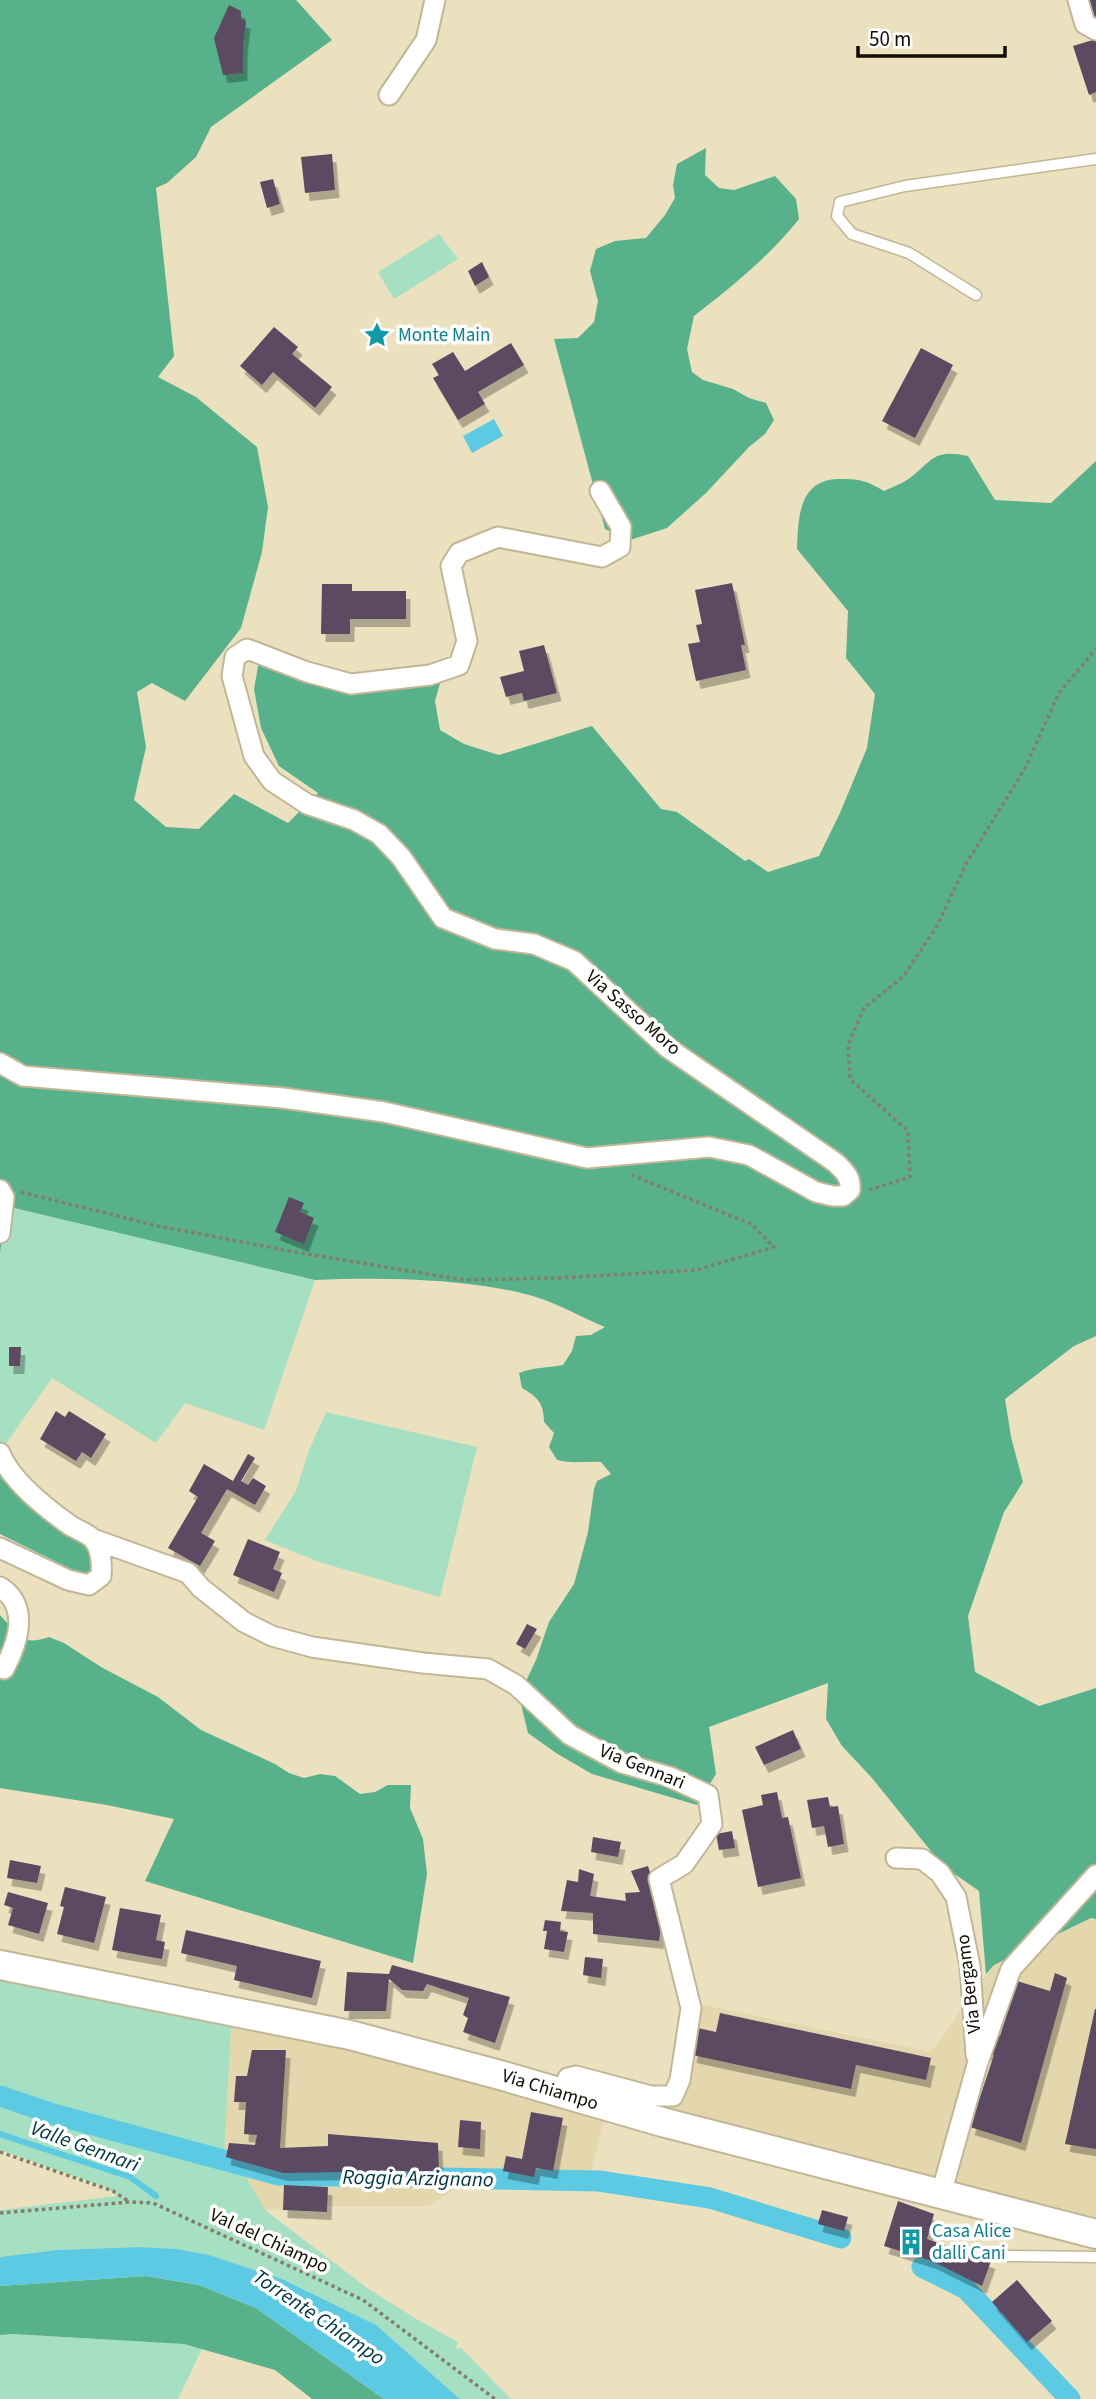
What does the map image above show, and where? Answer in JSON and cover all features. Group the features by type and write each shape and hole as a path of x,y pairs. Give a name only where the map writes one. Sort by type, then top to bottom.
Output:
{"main road":[{"name":"Via Chiampo","path":"0,1965 350,2035 675,2126 1096,2234"}],"street":[{"path":"389,95 426,40 435,0"},
{"path":"1078,0 1085,24 1096,30"},
{"name":"Via Sasso Moro","path":"600,491 621,527 620,547 601,557 498,537 458,553 451,566 467,641 459,666 430,675 351,684 307,672 247,649 235,657 232,677 254,756 272,781 307,804 354,820 379,834 401,857 443,918 495,939 534,944 574,961 668,1048 836,1163 847,1173 851,1182 850,1190"},
{"path":"0,1063 23,1076 283,1098 384,1112 587,1158 709,1147 749,1155 816,1192 843,1196 850,1190"},
{"path":"0,1233 2,1193"},
{"path":"0,1453 34,1497 93,1539 103,1564 101,1576 89,1584 68,1580 0,1548"},
{"name":"Via Gennari","path":"93,1539 188,1573 201,1588 244,1622 272,1636 312,1647 423,1663 488,1669 516,1685 570,1735 622,1763 670,1777 708,1795 712,1824 684,1864 659,1879 691,2008 680,2080 673,2096 650,2096 576,2076 568,2078 562,2094"},
{"path":"0,1587 9,1593 20,1618 14,1649 4,1669 0,1667"},
{"name":"Via Bergamo","path":"896,1858 922,1860 940,1873 956,1897 970,1966 977,2065"},
{"name":"Via Bergamo","path":"941,2194 977,2065 1012,1969 1096,1875"}],"lane":[{"path":"976,295 909,253 852,234 837,216 840,202 905,186 1096,159"},
{"path":"1008,2256 1096,2258"}],"path":[{"path":"850,1190 865,1191 910,1177 908,1131 850,1080 848,1045 864,1008 903,977 937,926 966,864 1025,768 1059,693 1096,649"},
{"path":"2,1193 21,1192 158,1226 301,1254 464,1280 697,1270 774,1247 751,1224 622,1171"},
{"path":"0,2152 113,2191 130,2202"},
{"name":"Val del Chiampo","path":"0,2213 130,2202 153,2203 363,2300 495,2399"}],"shaded area":[{"path":"1091,1918 1096,1919 1096,2245 663,2129 699,2004 931,2052 994,1965"},
{"path":"232,2006 605,2114 590,2177 476,2175 429,2206 313,2206 308,2209 265,2210 223,2157"}],"green space":[{"path":"0,0 296,0 332,40 211,127 196,157 167,183 156,188 174,356 158,377 196,397 257,447 268,507 262,552 241,628 185,701 152,683 137,692 146,747 134,800 166,827 199,829 234,794 288,823 318,793 279,766 261,728 254,689 260,655 373,681 441,680 435,701 440,730 464,744 499,755 592,726 661,809 677,812 745,861 749,859 768,872 819,856 867,748 875,694 846,658 848,611 797,549 800,513 808,493 825,481 838,479 862,481 884,491 907,480 935,457 957,454 968,456 995,500 1051,503 1096,461 1096,1336 1074,1346 1005,1399 1011,1437 1023,1482 1004,1512 968,1616 975,1672 1039,1706 1096,1688 1096,1919 1091,1918 994,1965 986,1974 979,1891 943,1866 872,1778 842,1746 826,1719 828,1683 709,1727 716,1774 697,1805 592,1774 528,1733 519,1696 536,1660 549,1622 574,1584 588,1532 597,1481 611,1474 601,1462 557,1460 549,1447 554,1433 544,1422 539,1402 522,1388 519,1373 563,1365 572,1351 576,1336 591,1335 605,1327 545,1300 511,1291 427,1280 315,1280 6,1206 0,1254"},
{"path":"706,148 705,175 719,188 734,190 775,176 796,199 799,219 762,259 694,316 687,349 692,372 703,380 766,403 774,420 765,434 667,528 630,540 605,529 554,339 578,338 594,322 598,301 590,271 596,249 615,241 646,238 675,198 673,185 677,164"},
{"path":"439,234 458,259 394,299 378,272"},
{"path":"6,1206 315,1280 264,1430 185,1403 156,1443 52,1378 6,1444 0,1443 0,1254"},
{"path":"326,1412 477,1447 440,1597 319,1562 265,1540 296,1491 309,1450"},
{"path":"0,1443 6,1444 22,1475 84,1527 95,1560 94,1575 85,1576 0,1534"},
{"path":"0,1615 21,1637 40,1640 49,1637 64,1643 101,1667 158,1697 201,1730 289,1773 304,1778 320,1774 335,1776 360,1794 375,1792 388,1785 411,1785 410,1808 423,1839 427,1874 413,1963 145,1881 174,1819 0,1788"},
{"path":"0,1961 232,2006 224,2157 239,2166 265,2210 370,2290 458,2342 456,2349 461,2348 511,2399 460,2399 376,2325 282,2279 209,2255 177,2249 139,2247 57,2250 0,2257 0,2210 117,2196 107,2188 0,2150"},
{"path":"146,2276 199,2285 256,2308 384,2399 312,2399 275,2370 184,2344 0,2335 0,2286"},
{"path":"0,2335 184,2344 202,2349 178,2399 0,2399"}],"water":[{"path":"494,419 503,436 472,453 463,436"},
{"name":"Torrente Chiampo","path":"139,2247 177,2249 209,2255 282,2279 376,2325 460,2399 384,2399 256,2308 199,2285 146,2276 0,2286 0,2257 57,2250"}],"building":[{"path":"1080,0 1096,0 1096,16 1086,19"},
{"path":"229,5 241,11 241,19 246,21 243,73 223,75 214,38"},
{"path":"1096,39 1096,92 1089,95 1073,46"},
{"path":"332,154 335,190 305,193 301,157"},
{"path":"273,179 280,204 267,208 260,182"},
{"path":"482,262 489,277 475,286 468,271"},
{"path":"274,327 298,347 292,354 332,387 315,408 273,372 262,385 240,366"},
{"path":"511,343 524,365 478,392 485,404 458,420 433,378 439,375 432,364 453,352 465,371"},
{"path":"921,348 953,365 915,438 882,421"},
{"path":"732,583 745,645 741,645 746,670 696,681 688,644 700,642 696,625 702,624 695,590"},
{"path":"322,584 352,584 352,591 406,591 406,619 350,619 350,634 321,634"},
{"path":"544,645 557,693 524,701 522,693 506,697 500,677 524,671 519,651"},
{"path":"289,1197 304,1203 300,1212 314,1218 304,1244 275,1232"},
{"path":"9,1347 21,1347 20,1366 9,1366"},
{"path":"56,1411 65,1417 69,1411 106,1434 91,1458 82,1452 76,1461 40,1439"},
{"path":"248,1454 255,1458 241,1481 248,1485 253,1478 266,1486 255,1505 227,1489 201,1533 215,1541 200,1566 168,1548 198,1497 189,1491 204,1464 233,1481"},
{"path":"248,1539 280,1552 273,1569 282,1573 274,1592 233,1575"},
{"path":"527,1624 537,1629 525,1649 516,1644"},
{"path":"793,1730 801,1749 764,1765 755,1747"},
{"path":"777,1792 782,1818 788,1817 801,1878 758,1887 742,1810 763,1805 761,1795"},
{"path":"828,1797 830,1807 838,1806 844,1844 828,1847 824,1826 812,1828 807,1800"},
{"path":"732,1831 735,1848 719,1850 716,1834"},
{"path":"593,1837 621,1842 618,1857 591,1852"},
{"path":"10,1860 41,1866 37,1883 7,1878"},
{"path":"648,1866 663,1914 659,1941 593,1934 593,1913 561,1911 567,1880 578,1882 579,1869 594,1874 590,1896 626,1901 625,1893 640,1892 631,1871"},
{"path":"65,1887 106,1897 94,1943 57,1934 64,1907 60,1906"},
{"path":"8,1892 48,1903 39,1934 8,1925 13,1908 4,1905"},
{"path":"120,1908 161,1915 156,1940 165,1942 162,1959 112,1950"},
{"path":"545,1920 561,1922 560,1931 568,1932 564,1952 544,1949 547,1931 543,1931"},
{"path":"186,1930 321,1961 312,1998 234,1980 237,1966 181,1953"},
{"path":"585,1957 603,1959 601,1978 583,1975"},
{"path":"392,1965 510,1997 495,2043 463,2032 468,2018 463,2015 469,1998 427,1984 423,1991 402,1990 389,1979 386,2011 344,2011 347,1972 389,1974"},
{"path":"1055,1973 1067,1978 1021,2143 970,2127 994,2055 985,2052 990,2032 1000,2036 1017,1981 1050,1991"},
{"path":"1096,2009 1096,2149 1065,2144"},
{"path":"720,2013 931,2058 926,2080 856,2065 851,2089 692,2055 698,2028 716,2032"},
{"path":"252,2050 286,2050 280,2148 328,2146 328,2134 438,2143 439,2171 283,2173 226,2157 229,2143 255,2145 257,2135 244,2134 246,2102 234,2102 236,2076 247,2076"},
{"path":"531,2112 563,2118 553,2171 536,2168 534,2177 503,2171 506,2156 522,2159"},
{"path":"460,2120 481,2122 480,2149 458,2147"},
{"path":"284,2185 328,2187 327,2212 283,2210"},
{"name":"Casa Alice dalli Cani","path":"898,2201 934,2214 927,2239 991,2261 982,2286 932,2261 884,2246"},
{"path":"822,2210 848,2217 844,2231 818,2224"},
{"path":"1017,2280 1052,2321 1027,2342 992,2302"}],"waterway":[{"name":"Roggia Arzignano","path":"0,2096 53,2114 279,2175 599,2181 710,2198 841,2238"},
{"name":"Valle Gennari","path":"0,2134 130,2177 156,2196"},
{"name":"Roggia Arzignano","path":"922,2267 966,2289 1070,2399"}],"place":[{"name":"Monte Main","path":"377,335"},
{"name":"Casa Alice dalli Cani","path":"911,2242"}]}
